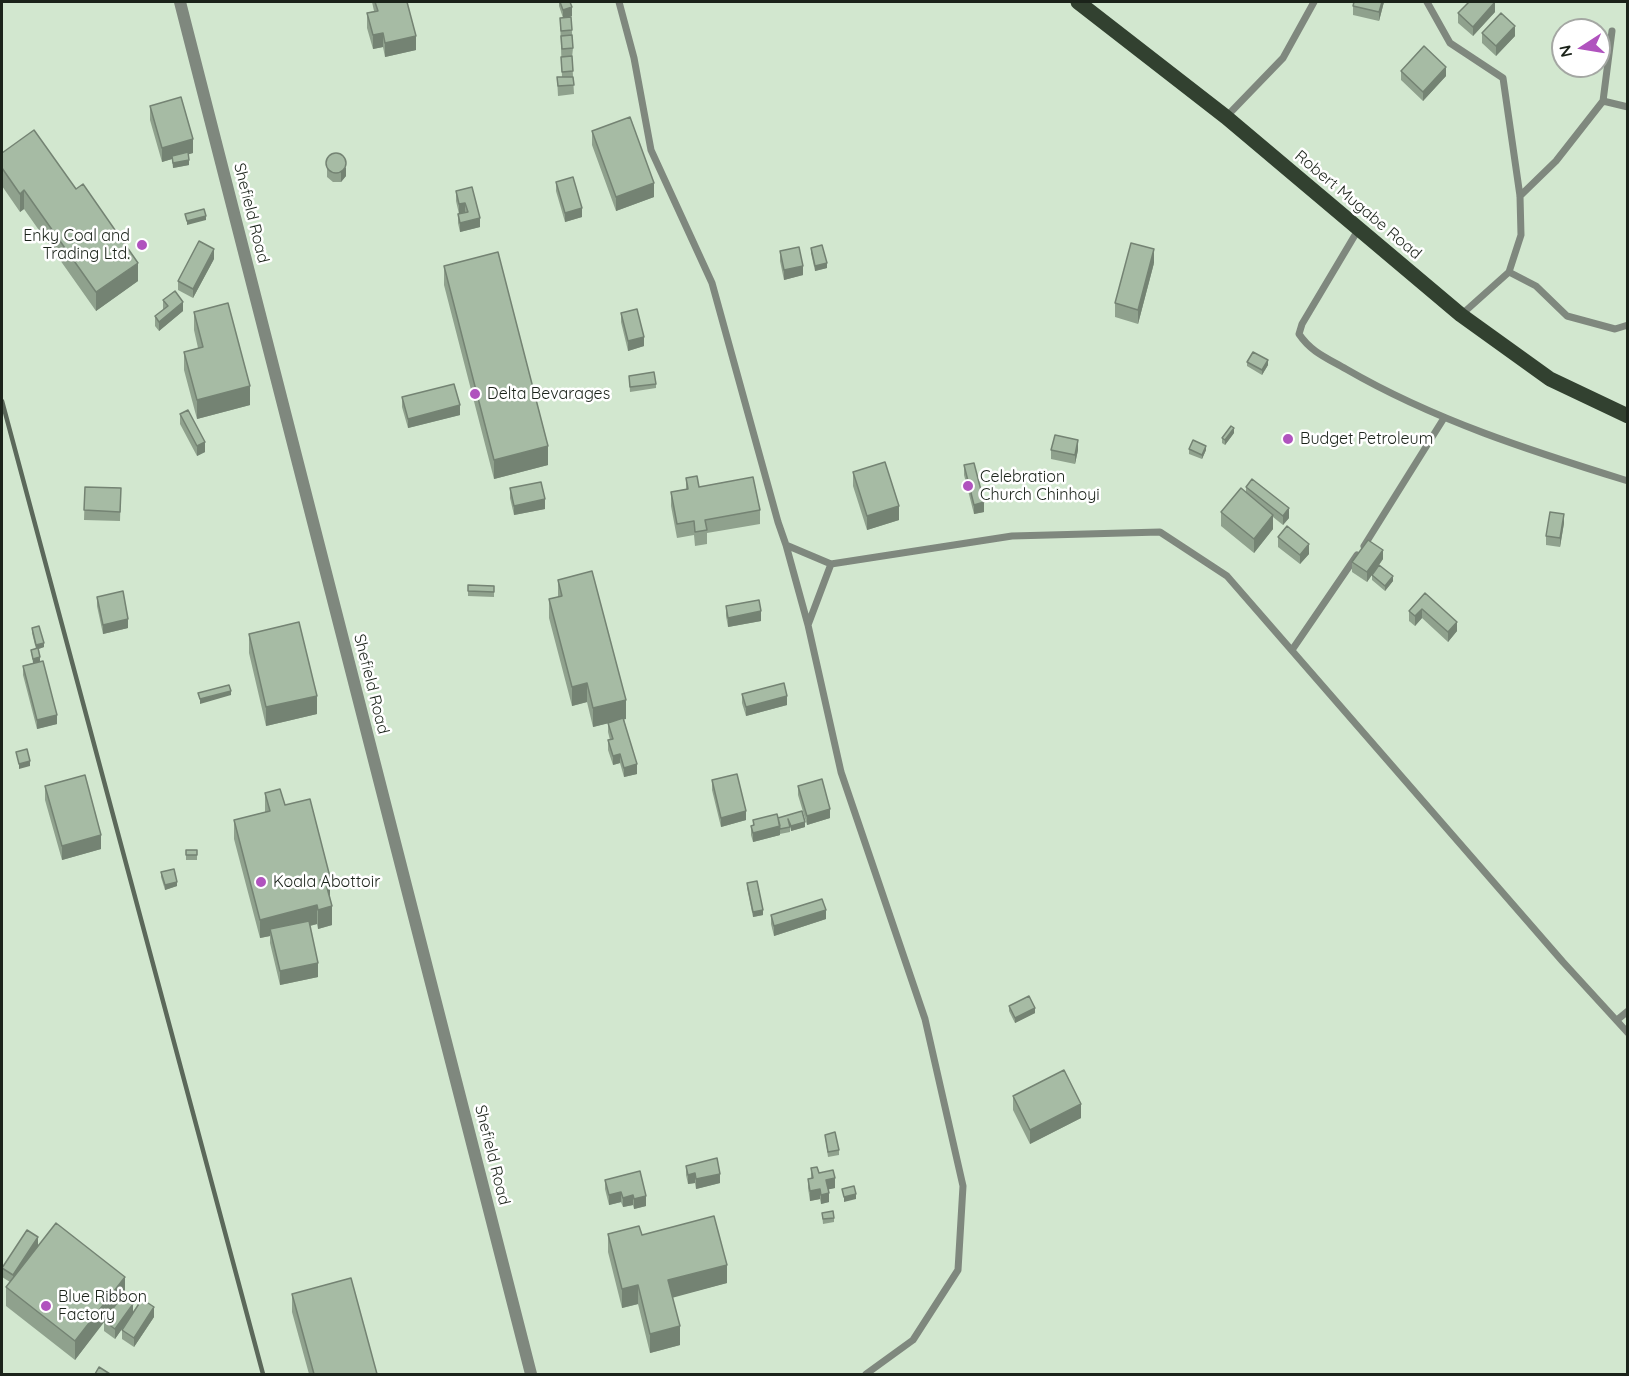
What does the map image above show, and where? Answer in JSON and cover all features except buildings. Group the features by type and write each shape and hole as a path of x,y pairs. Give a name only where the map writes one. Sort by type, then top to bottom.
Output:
{"main road":[{"name":"Robert Mugabe Road","path":"1078,2 1227,117 1461,315 1550,379 1628,416"}],"street":[{"name":"Shefield Road","path":"180,2 531,1374"}],"lane":[{"path":"619,2 634,58 651,150 711,283 808,625 841,772 925,1020 963,1186 958,1270 913,1340 866,1374"},
{"path":"1227,117 1283,58 1314,2"},
{"path":"1427,2 1450,43 1503,78 1520,196 1521,235 1509,272 1461,315"},
{"path":"1520,196 1556,161 1603,101 1612,30"},
{"path":"1603,101 1628,107"},
{"path":"1358,230 1302,324 1299,334 1308,347 1385,392 1444,418 1628,481"},
{"path":"1509,272 1536,286 1567,316 1615,328 1628,325"},
{"path":"1292,650 1374,532 1444,418"},
{"path":"786,545 831,564 1012,536 1160,532 1227,576 1563,962 1628,1032"},
{"path":"808,625 831,564"},
{"path":"1617,1020 1628,1011"}],"railway":[{"path":"2,401 263,1374"}],"place":[{"name":"Enky Coal and Trading Ltd.","path":"142,245"},
{"name":"Delta Bevarages","path":"475,394"},
{"name":"Budget Petroleum","path":"1288,439"},
{"name":"Celebration Church Chinhoyi","path":"968,486"},
{"name":"Koala Abottoir","path":"261,882"},
{"name":"Blue Ribbon Factory","path":"46,1306"}]}
